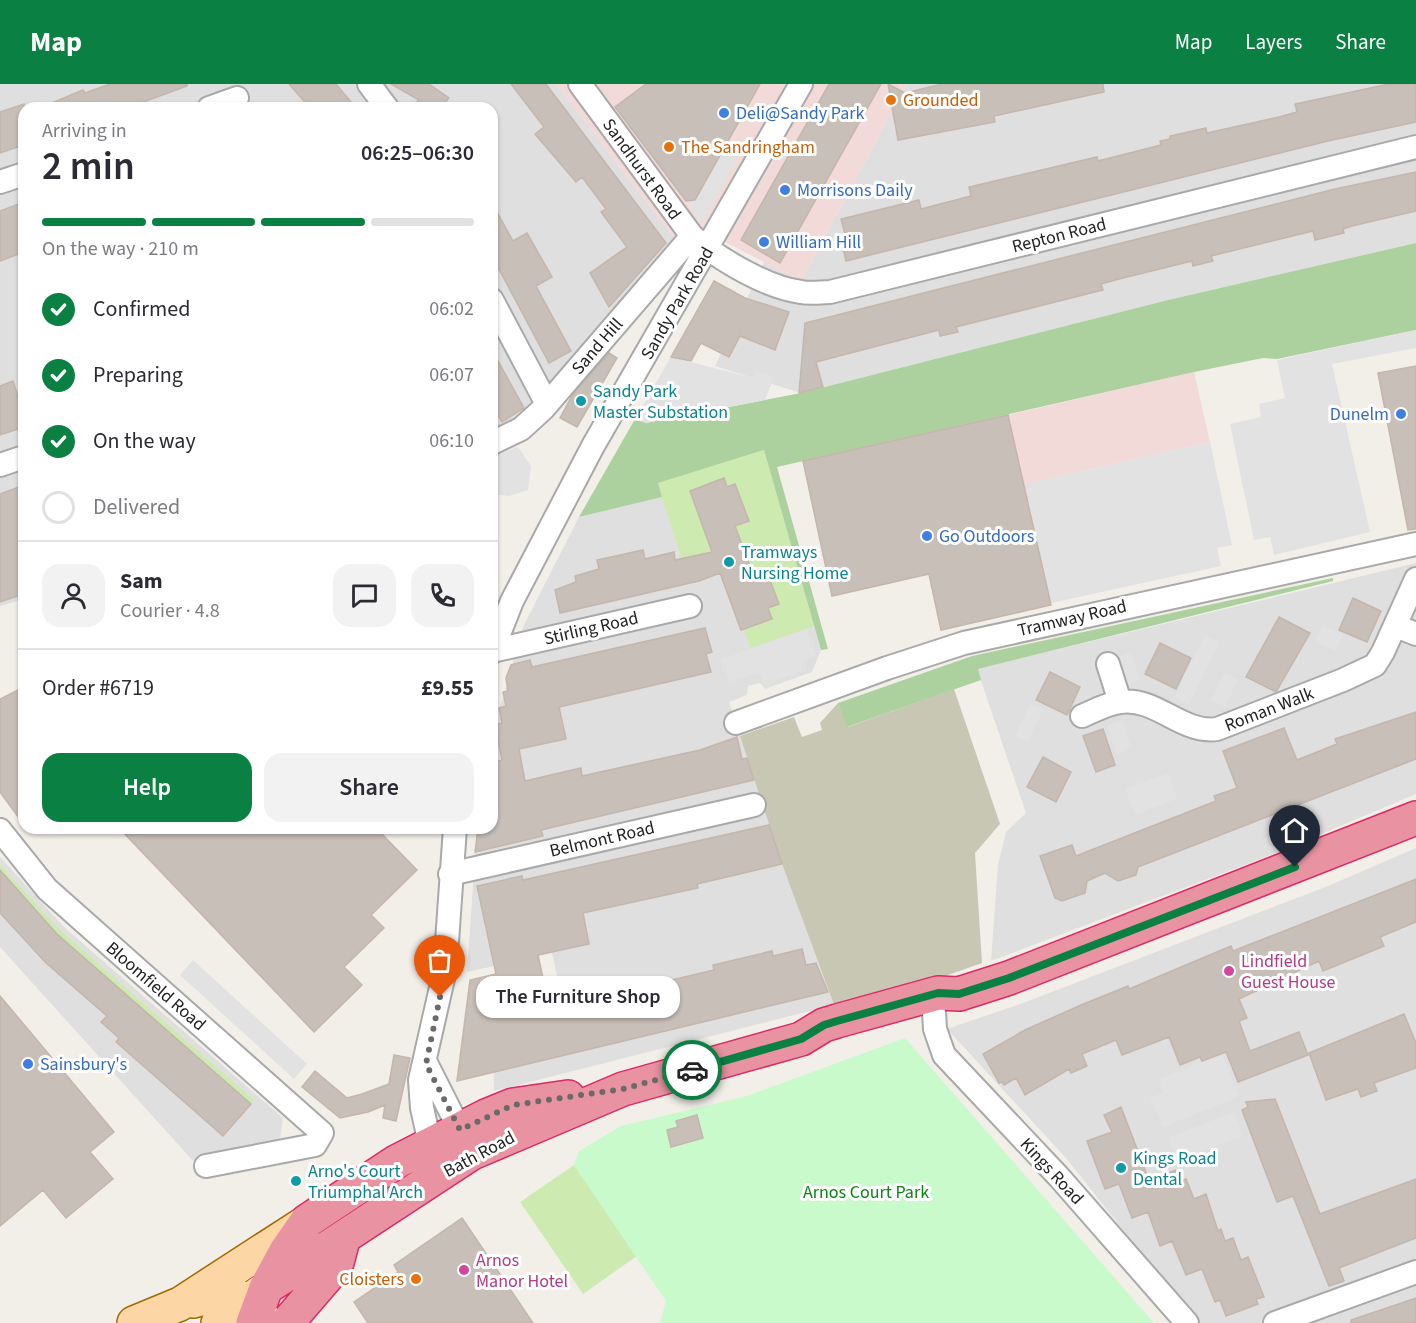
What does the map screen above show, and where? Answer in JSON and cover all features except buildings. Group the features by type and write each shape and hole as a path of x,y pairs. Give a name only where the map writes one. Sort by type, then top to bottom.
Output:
{"highway":[{"name":"Bath Road","path":"258,1309 345,1235 513,1105 623,1089 801,1039 824,1025 938,993 947,1003 1416,818"},
{"name":"Bath Road","path":"258,1309 286,1251 308,1221 359,1185 426,1147 466,1142"},
{"path":"287,1323 336,1266 345,1235"}],"main road":[{"path":"180,1305 308,1221"},
{"path":"134,1323 180,1305 227,1292 258,1309"},
{"path":"218,1323 258,1309"}],"street":[{"path":"369,84 382,102"},
{"name":"Sandhurst Road","path":"580,84 700,243"},
{"name":"Sandy Park Road","path":"498,637 512,601 548,530 700,243 801,84"},
{"path":"226,102 237,98"},
{"name":"Repton Road","path":"700,243 769,283 802,293 830,292 1416,147"},
{"path":"0,182 18,176"},
{"name":"Sand Hill","path":"498,440 521,429 547,404 700,243"},
{"path":"498,311 547,404"},
{"path":"0,465 18,459"},
{"name":"Tramway Road","path":"736,723 886,668 964,643 1416,544"},
{"name":"Roman Walk","path":"1120,702 1137,702 1192,728 1205,731 1217,729 1363,671 1375,664 1406,630 1416,579"},
{"name":"Stirling Road","path":"498,651 690,606"},
{"path":"1082,716 1120,702 1108,664"},
{"name":"Belmont Road","path":"450,874 754,805"},
{"name":"Bloomfield Road","path":"0,830 47,889 322,1133 315,1145 206,1166"},
{"path":"426,1147 427,1130 422,1108 420,1080 426,1064 445,970 454,834"},
{"name":"Kings Road","path":"947,1003 935,1029 945,1055 1050,1168 1187,1323"},
{"path":"426,1064 466,1142"},
{"path":"1275,1323 1416,1272"}],"shaded area":[{"path":"0,84 556,84 674,238 534,414 498,436 498,102 18,102 18,601 0,606"},
{"path":"556,84 907,84 801,281 709,234 674,238"},
{"path":"907,84 1416,84 1416,243 1168,300 801,393 715,366 764,262 801,281"},
{"path":"727,140 743,148 704,221 699,221 686,201 695,200"},
{"path":"1416,330 1416,348 1332,364 1370,532 1274,555 1270,537 1254,540 1230,424 1261,417 1259,404 1285,398 1277,360"},
{"path":"671,357 753,378 756,371 774,377 765,400 646,423 635,419"},
{"path":"1194,372 1210,442 1023,485 1008,415"},
{"path":"1210,442 1232,545 1217,548 1221,566 1051,603 1023,485"},
{"path":"518,447 531,466 528,490 509,496 498,495 498,454"},
{"path":"764,450 821,650 812,672 765,689 760,683 748,686 747,695 729,702 782,864 834,1005 494,1091 492,999 559,984 552,953 467,972 477,834 498,834 498,714 524,625 579,517 661,497"},
{"path":"1416,563 1416,794 1281,851 991,961 998,865 1006,832 1026,813 977,669"},
{"path":"1323,625 1343,635 1335,651 1315,641"},
{"path":"807,629 817,656 802,661 805,670 764,685 759,672 729,682 721,659"},
{"path":"1205,635 1219,642 1189,705 1174,698"},
{"path":"1130,652 1140,680 1125,685 1115,658"},
{"path":"1224,673 1238,679 1225,707 1211,701"},
{"path":"954,689 1000,824 975,853 982,963 897,993 834,1005 782,864 740,736 794,717 802,737 822,730 820,723 838,703 848,727"},
{"path":"1030,704 1043,710 1028,742 1015,736"},
{"path":"1122,720 1132,748 1117,754 1107,726"},
{"path":"1168,773 1177,799 1135,815 1125,789"},
{"path":"1416,848 1416,1323 1197,1323 1066,1158 947,1029 1023,1003 1328,886"},
{"path":"0,857 63,926 283,1118 279,1145 194,1162 0,947"},
{"path":"193,960 307,1064 294,1079 180,975"},
{"path":"1222,1054 1239,1097 1163,1127 1150,1097 1163,1093 1159,1079"},
{"path":"1234,1112 1243,1136 1177,1161 1168,1138"}],"green space":[{"path":"1416,243 1416,330 1277,359 1263,358 1194,372 777,467 828,649 821,650 764,450 658,483 662,497 579,517 635,419 646,423 801,393 1168,300"},
{"path":"764,450 814,626 750,648 744,629 772,619 768,608 779,604 767,572 754,576 735,526 748,521 723,478 690,491 712,550 706,552 715,575 690,583 657,483"},
{"path":"1333,578 1333,581 978,669 981,680 847,727 838,703 972,656"},
{"path":"0,865 60,930 254,1100 251,1104 57,934 0,870"},
{"name":"Arnos Court Park","path":"905,1038 1154,1323 660,1323 666,1301 574,1165 579,1151 621,1126 747,1096"},
{"path":"574,1165 637,1256 583,1294 520,1202"}],"way so far":[{"path":"440,997 426,1064 460,1130 513,1105 623,1089 692,1070"}],"place":[{"name":"Grounded","path":"891,100"},
{"name":"Deli@Sandy Park","path":"724,113"},
{"name":"The Sandringham","path":"669,147"},
{"name":"Morrisons Daily","path":"785,190"},
{"name":"William Hill","path":"764,242"},
{"name":"Sandy Park Master Substation","path":"581,401"},
{"name":"Dunelm","path":"1401,414"},
{"name":"Go Outdoors","path":"927,536"},
{"name":"Tramways Nursing Home","path":"729,562"},
{"name":"Lindfield Guest House","path":"1229,971"},
{"name":"The Furniture Shop","path":"440,997"},
{"name":"Sainsbury's","path":"28,1064"},
{"name":"Kings Road Dental","path":"1121,1168"},
{"name":"Arno's Court Triumphal Arch","path":"296,1181"},
{"name":"Arnos Manor Hotel","path":"464,1270"},
{"name":"Cloisters","path":"416,1279"}],"route":[{"path":"692,1070 801,1039 824,1025 837,1021 938,993 959,994 1009,978 1295,867"}]}
